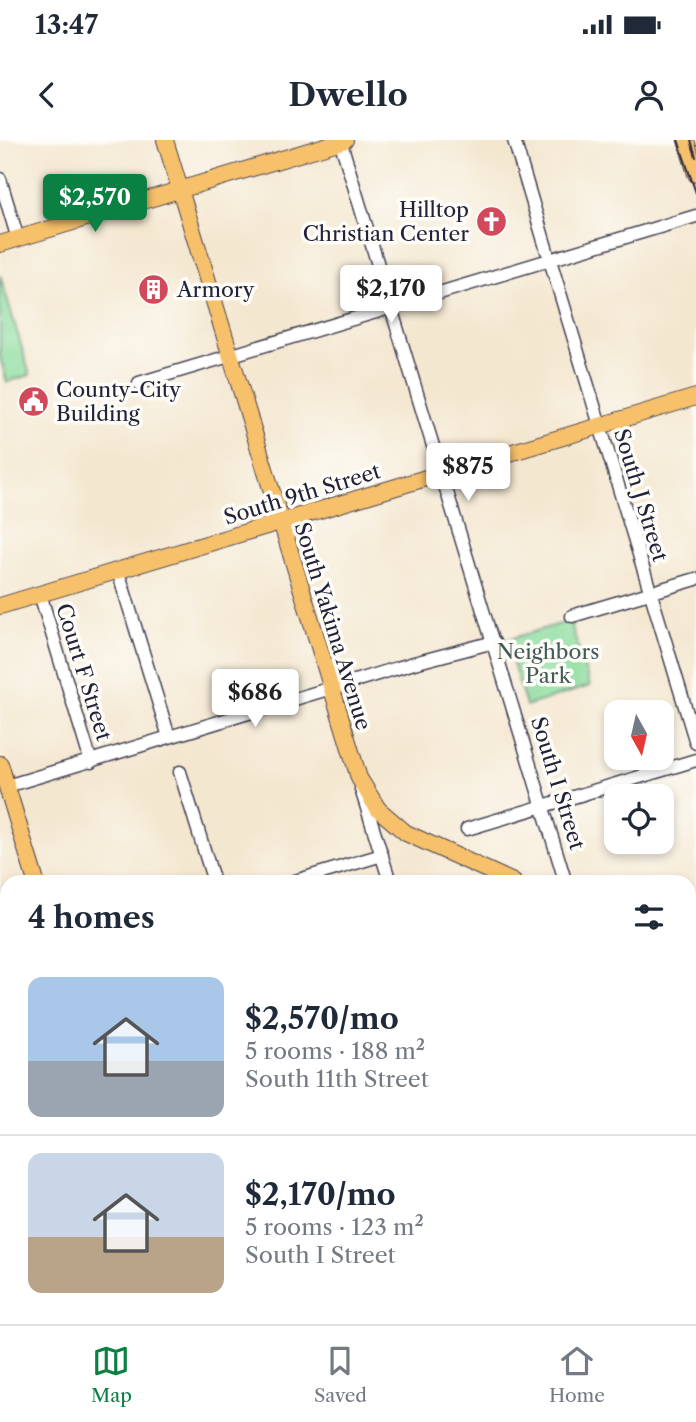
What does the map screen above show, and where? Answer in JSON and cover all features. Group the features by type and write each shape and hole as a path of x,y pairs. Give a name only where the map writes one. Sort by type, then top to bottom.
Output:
{"main road":[{"name":"South Yakima Avenue","path":"165,140 353,765"},
{"path":"0,244 342,140"},
{"path":"686,140 696,174"},
{"name":"South 9th Street","path":"0,606 696,397"},
{"path":"0,764 34,875"},
{"path":"353,765 370,798 396,827 418,840 497,875"}],"street":[{"name":"South I Street","path":"342,140 563,875"},
{"name":"South J Street","path":"514,140 696,743"},
{"path":"0,179 18,239"},
{"path":"139,383 550,257 696,216"},
{"path":"118,571 169,737"},
{"path":"572,616 696,579"},
{"name":"Court F Street","path":"40,594 91,762"},
{"path":"7,786 331,688 494,642"},
{"path":"467,829 696,760"},
{"name":"South Yakima Avenue","path":"353,765 388,875"},
{"path":"180,772 212,875"},
{"path":"315,875 382,855"}],"green space":[{"path":"0,275 30,375 7,382 0,357"},
{"name":"Neighbors Park","path":"570,621 590,686 526,706 506,640"}],"tram line":[{"path":"678,140 696,193"},
{"path":"691,140 696,157"}],"place":[{"name":"Hilltop Christian Center","path":"492,221"},
{"name":"Armory","path":"154,289"},
{"name":"County-City Building","path":"33,401"}]}
